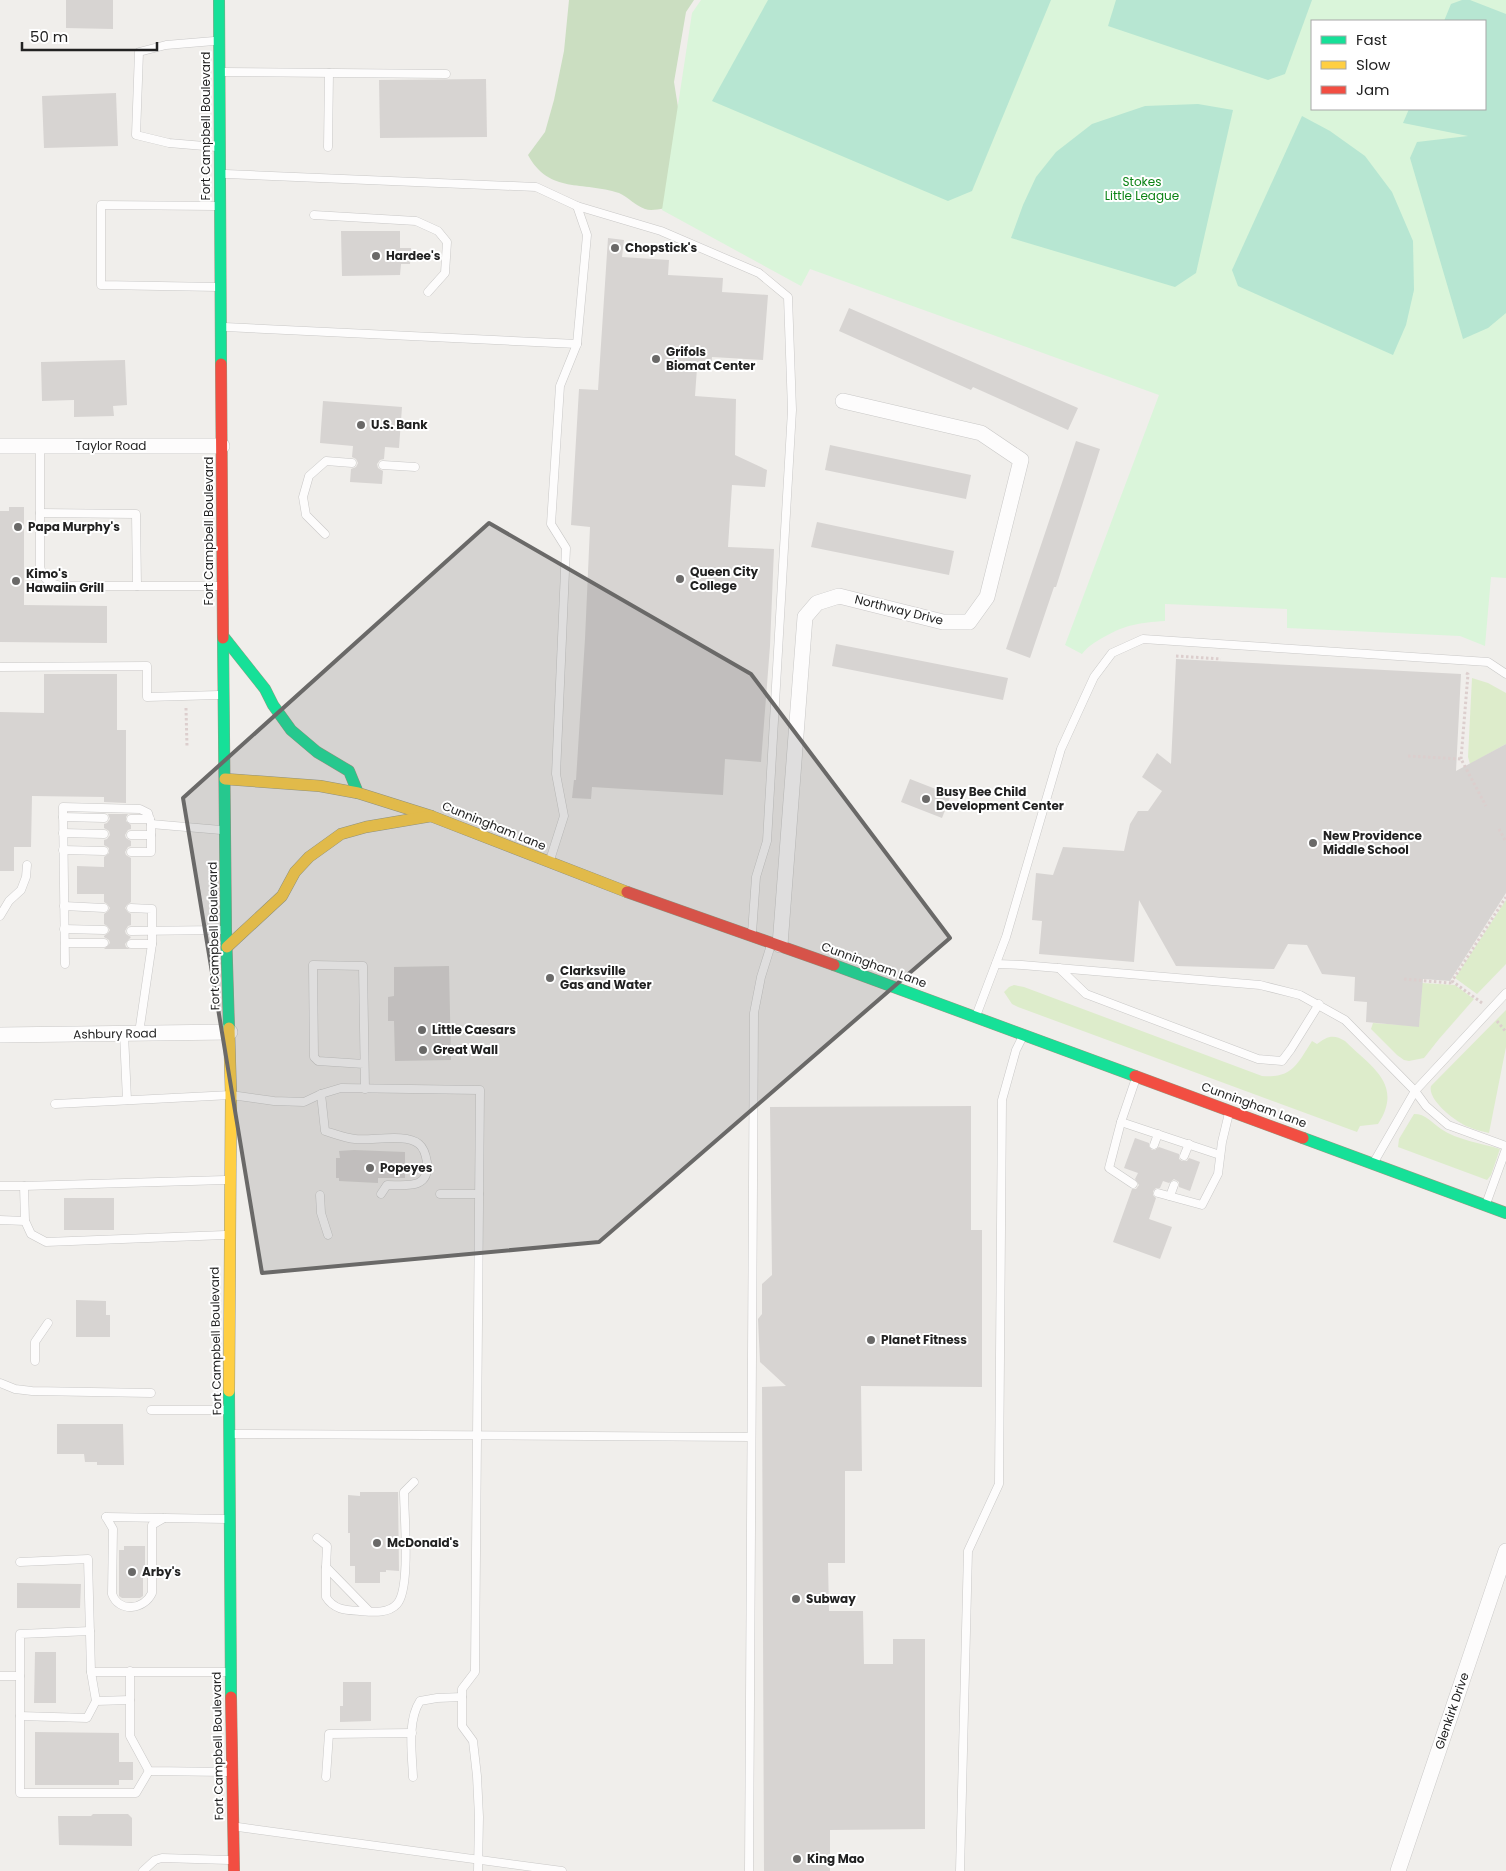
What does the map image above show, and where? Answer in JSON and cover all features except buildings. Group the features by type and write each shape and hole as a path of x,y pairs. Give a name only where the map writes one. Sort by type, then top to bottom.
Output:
{"main road":[{"name":"Fort Campbell Boulevard","path":"220,0 220,326 223,636 226,930 231,1095 228,1235 230,1672 234,1865"},
{"path":"223,636 265,689 272,705 291,730 317,752 349,771 358,793"},
{"name":"Cunningham Lane","path":"225,779 304,784 358,793 431,816 549,863 1024,1034 1506,1213"},
{"path":"227,947 282,896 295,872 309,858 341,834 366,827 431,816"}],"street":[{"name":"Northway Drive","path":"776,944 804,617 817,603 839,596 943,622 969,622 988,597 1021,460 981,433 843,401"},
{"name":"Taylor Road","path":"0,446 222,446"},
{"name":"Ashbury Road","path":"0,1035 230,1032"},
{"name":"Glenkirk Drive","path":"1398,1871 1506,1551"}],"lane":[{"path":"220,41 166,44 139,52 136,135 169,143 220,147"},
{"path":"220,72 446,74"},
{"path":"328,148 329,73"},
{"path":"221,174 536,187 577,206 661,231 759,272 788,297 792,410 767,841 756,876 752,935"},
{"path":"220,206 101,205 102,285 220,287"},
{"path":"549,863 564,816 556,774 566,548 551,524 560,386 577,344 587,235 577,206"},
{"path":"314,215 416,221 438,231 447,242 445,272 428,292"},
{"path":"220,326 577,344"},
{"path":"40,446 40,567 43,578 50,584 61,586 223,586"},
{"path":"325,534 306,516 304,497 309,476 326,462 352,463"},
{"path":"384,464 415,467"},
{"path":"40,513 136,514 137,586"},
{"path":"975,1017 1006,937 1061,749 1094,677 1112,654 1143,639 1488,662 1506,674"},
{"path":"0,667 147,666 147,697 224,695"},
{"path":"65,964 63,807 140,809 148,813 151,852 131,852"},
{"path":"63,817 104,818"},
{"path":"131,819 225,830"},
{"path":"63,833 104,834"},
{"path":"131,835 151,836"},
{"path":"63,850 104,851"},
{"path":"0,916 8,901 22,890 27,864"},
{"path":"64,906 104,908"},
{"path":"127,1100 131,1034 152,944 152,909 131,908"},
{"path":"64,929 104,930"},
{"path":"131,930 226,930"},
{"path":"64,943 104,943"},
{"path":"131,944 152,944"},
{"path":"749,1871 754,1012 761,977 776,944"},
{"path":"996,964 1260,985 1300,995 1319,1004 1345,1020 1415,1091 1426,1106 1448,1125 1506,1147 1486,1205"},
{"path":"364,1064 318,1060 314,1057 313,966 364,966 364,1064 364,1089"},
{"path":"1059,968 1086,994 1258,1059 1282,1062 1319,1004"},
{"path":"1373,1164 1415,1091 1506,993"},
{"path":"960,1871 968,1551 999,1484 1002,1100 1016,1050 1024,1034"},
{"path":"1133,1184 1109,1168 1121,1122 1137,1076"},
{"path":"55,1104 231,1095 274,1101 304,1102 341,1088 480,1090 475,1672 462,1689 462,1726 473,1741 477,1776 478,1871"},
{"path":"321,1094 325,1131 355,1139 404,1139 419,1144 426,1156 428,1171 424,1179 419,1183 409,1185 386,1186 381,1194"},
{"path":"1158,1193 1202,1205 1218,1174 1220,1154 1230,1111"},
{"path":"1121,1122 1220,1154"},
{"path":"1154,1145 1158,1134"},
{"path":"1184,1156 1189,1144"},
{"path":"0,1186 229,1180"},
{"path":"1170,1196 1174,1185"},
{"path":"24,1186 26,1221 31,1234 46,1242 228,1235"},
{"path":"440,1194 479,1194"},
{"path":"320,1195 321,1213 328,1235"},
{"path":"0,1220 26,1221"},
{"path":"35,1361 36,1342 48,1323"},
{"path":"0,1383 15,1389 32,1391 151,1392"},
{"path":"151,1410 230,1410"},
{"path":"230,1434 751,1438"},
{"path":"317,1538 327,1546 326,1592 329,1602 340,1609 369,1612 384,1611 392,1608 397,1604 402,1593 405,1570 404,1492 414,1482"},
{"path":"164,1518 152,1525 152,1593 149,1599 137,1607 120,1605 114,1600 112,1594 113,1529 106,1517 230,1519"},
{"path":"20,1562 88,1559 91,1672 96,1701 87,1718 20,1716"},
{"path":"326,1567 369,1612"},
{"path":"90,1631 20,1634 20,1793 136,1793 149,1772"},
{"path":"130,1671 130,1736 149,1772"},
{"path":"91,1672 230,1672"},
{"path":"0,1676 20,1676"},
{"path":"412,1777 412,1733 415,1709 420,1701 462,1697"},
{"path":"96,1701 130,1700"},
{"path":"326,1777 329,1734 412,1733"},
{"path":"149,1772 232,1772"},
{"path":"233,1826 562,1871"},
{"path":"143,1871 155,1860 162,1858 234,1865"}],"path":[{"path":"1176,656 1225,659"},
{"path":"1460,671 1468,674 1461,759 1486,806"},
{"path":"186,696 187,747"},
{"path":"1408,756 1461,759"},
{"path":"1499,829 1506,842"},
{"path":"1404,979 1450,983 1506,897"},
{"path":"1452,981 1479,999 1506,1032"}],"highlighted area":[{"path":"489,523 751,674 950,938 599,1242 262,1273 183,798"}],"green space":[{"path":"569,0 694,0 686,12 674,82 683,139 676,206 648,210 638,206 619,193 557,181 546,176 536,167 528,155 545,132 554,100 564,51"},
{"name":"Stokes Little League","path":"701,0 1506,0 1506,578 1491,577 1485,646 1460,636 1287,628 1287,609 1165,604 1165,621 1120,629 1095,642 1082,654 1065,645 1159,395 810,269 801,286 662,210 692,13"},
{"path":"768,0 1051,0 972,191 948,201 712,101"},
{"path":"1116,0 1312,0 1285,74 1268,80 1108,26"},
{"path":"1462,0 1470,0 1506,14 1506,313 1488,328 1463,339 1410,158 1417,142 1468,136 1403,123 1409,110 1486,110 1486,20 1444,20 1451,4"},
{"path":"1198,104 1233,110 1196,273 1175,287 1011,238 1036,177 1056,152 1092,124 1145,106"},
{"path":"1302,116 1330,131 1365,156 1392,192 1413,241 1414,290 1406,325 1393,355 1238,286 1232,270"},
{"path":"1472,678 1488,683 1506,693 1506,744 1470,764 1468,757"},
{"path":"1506,900 1506,964 1477,994 1455,978"},
{"path":"1422,983 1455,985 1474,999 1424,1058 1404,1060 1371,1029 1373,1023 1419,1026"},
{"path":"1014,985 1024,987 1262,1076 1280,1075 1293,1068 1312,1041 1317,1044 1324,1039 1337,1037 1345,1041 1381,1077 1386,1087 1385,1110 1378,1124 1360,1126 1357,1132 1018,1007 1012,1004 1004,992"},
{"path":"1506,1010 1506,1047 1489,1133 1464,1125 1451,1116 1434,1098 1431,1086"},
{"path":"1414,1114 1425,1117 1454,1136 1500,1149 1491,1175 1487,1180 1398,1147 1399,1139"}],"traffic: fast":[{"path":"219,0 221,364"},
{"path":"223,636 265,689 273,705 291,730 317,752 349,771 358,793"},
{"path":"223,638 229,1028"},
{"path":"834,965 1135,1076"},
{"path":"1303,1138 1506,1213"},
{"path":"229,1391 231,1697"}],"traffic: slow":[{"path":"225,779 320,786 358,793 431,816 627,892"},
{"path":"227,947 282,896 295,872 309,857 341,834 366,827 431,816"},
{"path":"229,1028 231,1095 229,1391"}],"traffic: jam":[{"path":"221,364 223,638"},
{"path":"627,892 834,965"},
{"path":"1135,1076 1303,1138"},
{"path":"231,1697 234,1871"}],"place":[{"name":"Chopstick's","path":"615,248"},
{"name":"Hardee's","path":"376,256"},
{"name":"Grifols Biomat Center","path":"656,359"},
{"name":"U.S. Bank","path":"361,425"},
{"name":"Papa Murphy's","path":"18,527"},
{"name":"Queen City College","path":"680,579"},
{"name":"Kimo's Hawaiin Grill","path":"16,581"},
{"name":"Busy Bee Child Development Center","path":"926,799"},
{"name":"New Providence Middle School","path":"1313,843"},
{"name":"Clarksville Gas and Water","path":"550,978"},
{"name":"Little Caesars","path":"422,1030"},
{"name":"Great Wall","path":"423,1050"},
{"name":"Popeyes","path":"370,1168"},
{"name":"Planet Fitness","path":"871,1340"},
{"name":"McDonald's","path":"377,1543"},
{"name":"Arby's","path":"132,1572"},
{"name":"Subway","path":"796,1599"},
{"name":"King Mao","path":"797,1859"}]}
